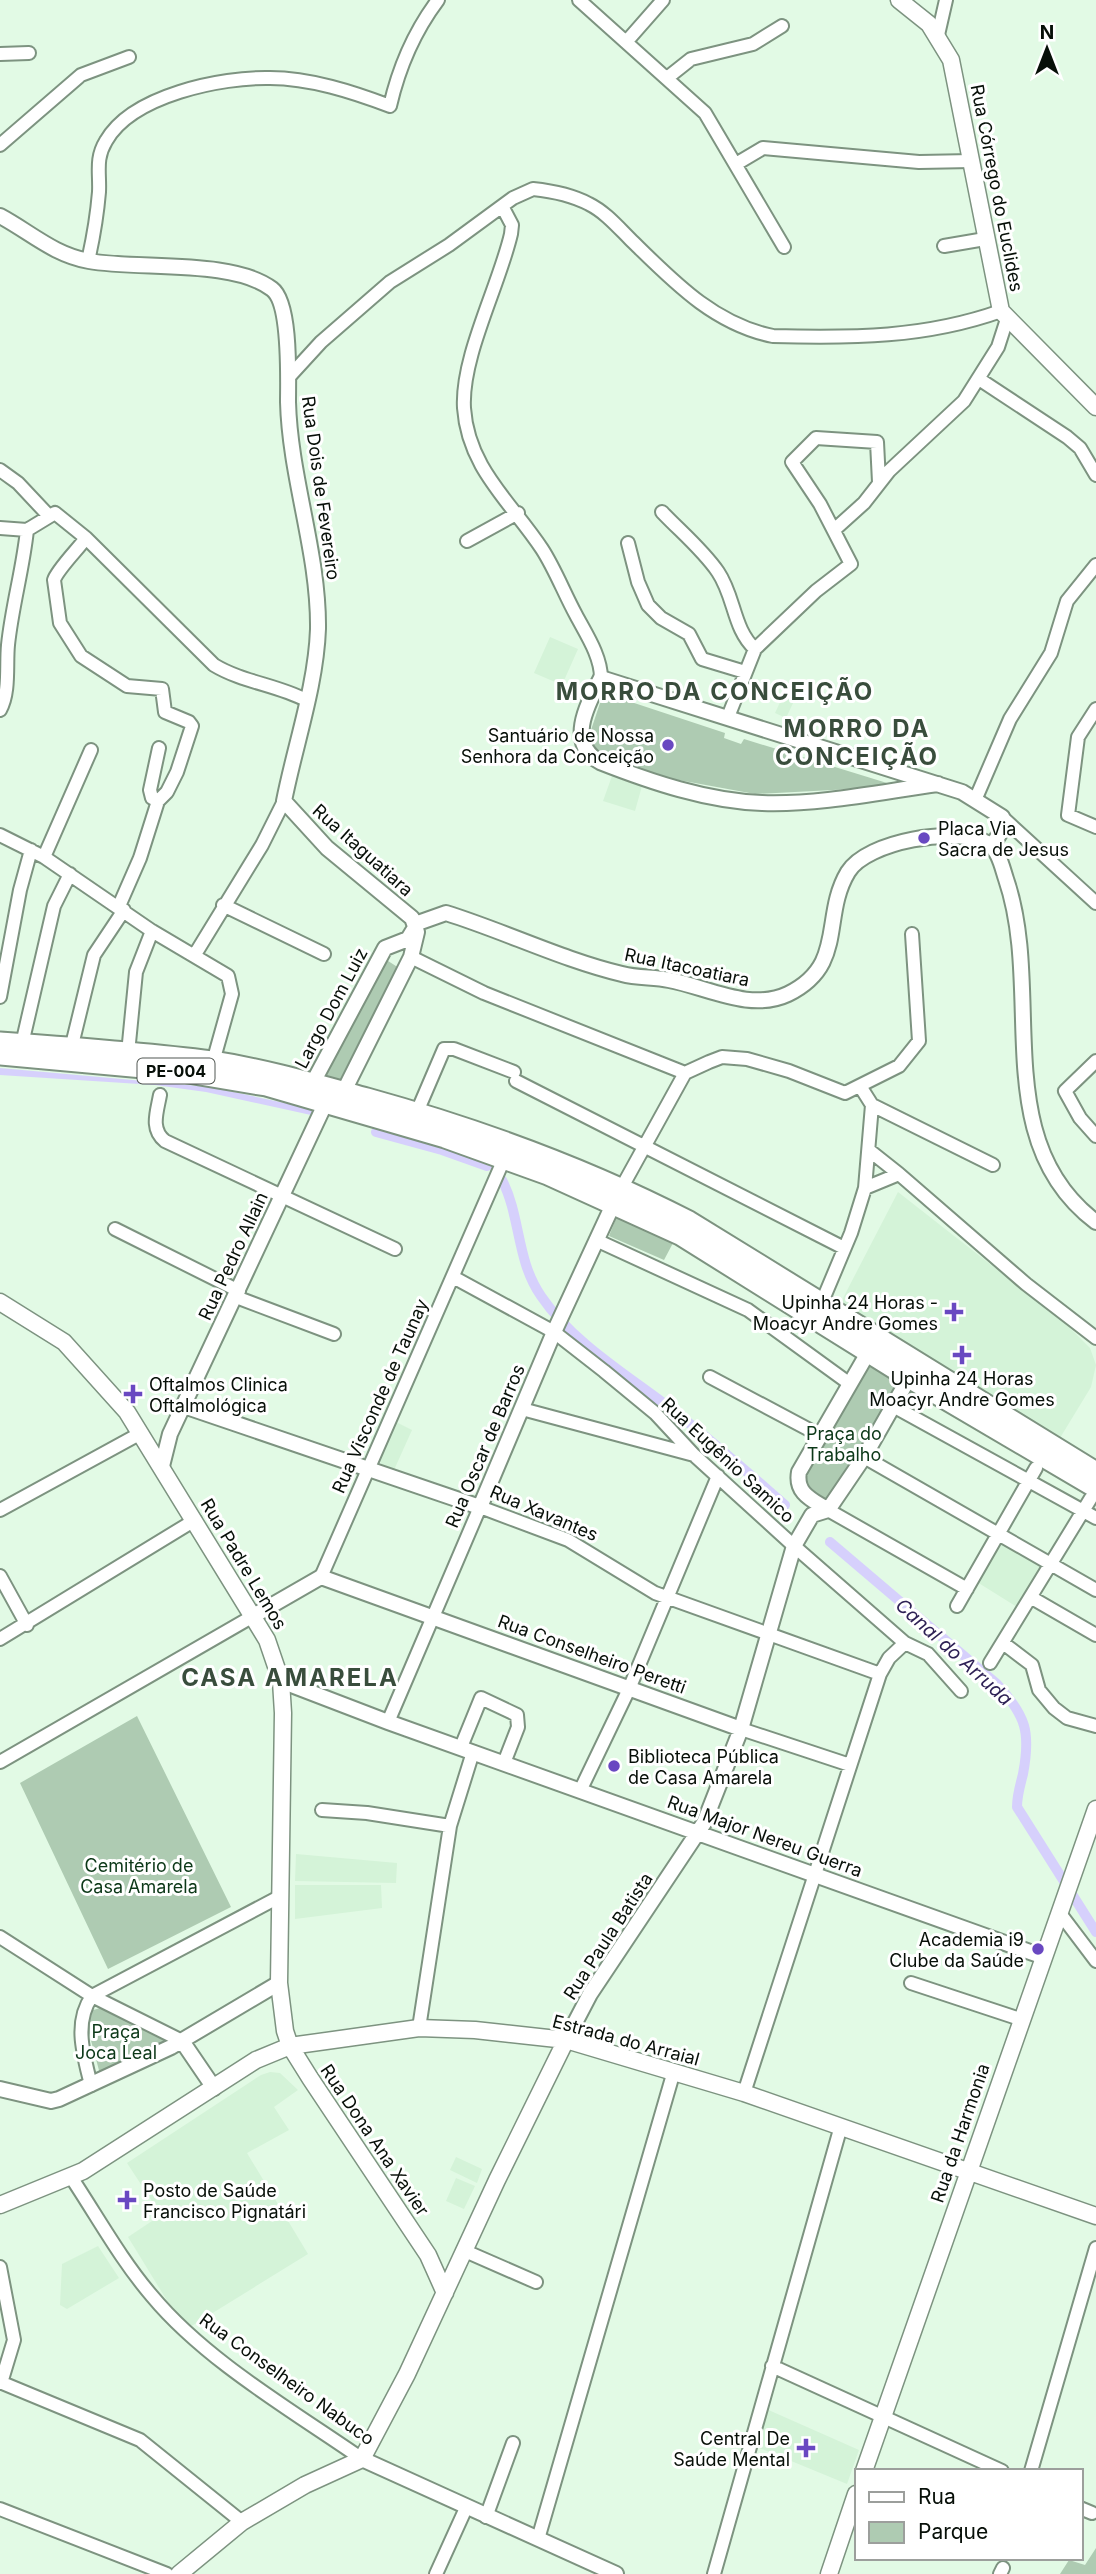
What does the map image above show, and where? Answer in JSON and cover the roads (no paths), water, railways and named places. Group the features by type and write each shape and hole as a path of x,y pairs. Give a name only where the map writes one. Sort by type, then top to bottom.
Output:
{"main road":[{"name":"Rua Córrego do Euclides","path":"899,0 938,35 947,50 957,81 985,239 1004,315 1096,407"},
{"name":"PE-004","path":"0,1042 213,1062 309,1089 326,1102 618,1194 689,1222 1096,1472"},
{"name":"PE-004","path":"0,1055 176,1071 266,1086 344,1091 417,1112 545,1156 618,1194 1093,1493"},
{"name":"Rua Padre Lemos","path":"0,1302 64,1342 90,1368 141,1433 268,1640 281,1681 279,1983 290,2046"},
{"name":"Rua da Harmonia","path":"865,2469 1020,2018 1073,1873 1090,1844 1096,1809"},
{"name":"Estrada do Arraial","path":"0,2205 71,2177 256,2060 290,2046 419,2028 475,2030 566,2040 744,2093 1096,2216"},
{"name":"Rua Paula Batista","path":"362,2459 407,2374 566,2040"},
{"name":"Rua Dona Ana Xavier","path":"290,2046 428,2255 445,2293"},
{"path":"428,2255 447,2260 463,2255"},
{"path":"179,2574 242,2522 304,2485 362,2459"},
{"path":"828,2574 855,2497"}],"street":[{"path":"88,261 99,190 96,168 102,149 113,130 132,113 182,91 272,78 343,89 390,106 406,55 423,20 438,0"},
{"path":"579,0 705,113 784,247"},
{"path":"627,41 663,0"},
{"path":"938,35 946,0"},
{"path":"667,79 691,59 753,44 782,26"},
{"path":"0,54 29,53"},
{"path":"0,145 81,75 129,57"},
{"path":"736,164 763,148 919,162 972,161"},
{"path":"288,378 321,342 390,282 449,245 502,206 533,189 590,204 614,222 701,305 735,325 758,333 773,336 884,337 951,327 1004,315 998,347 964,401 879,482 864,503 834,530"},
{"path":"502,206 512,225 511,234 471,358 464,407 467,429 479,464 491,486 518,513 544,552 594,650 601,678 581,724 584,747 600,762 648,780 698,793 763,803 846,797 938,784"},
{"name":"Rua Dois de Fevereiro","path":"0,216 59,252 88,261 220,272 251,279 272,289 282,308 290,429 317,603 318,631 284,801 262,845 194,956"},
{"path":"944,246 985,239"},
{"path":"979,379 1067,437 1080,448 1096,475"},
{"path":"728,717 755,649 816,591 851,564 834,530 792,461 816,438 877,443 879,482"},
{"path":"0,470 52,515 86,538 214,665 226,672 272,685 306,700"},
{"path":"663,512 718,571 731,595 744,639 755,649"},
{"path":"467,541 518,513"},
{"path":"0,528 27,530 52,515"},
{"path":"0,710 4,701 8,644 22,577 27,530"},
{"path":"71,1048 94,955 122,908 158,801 174,781 191,732 191,724 165,712 162,689 127,686 119,682 81,656 63,631 54,580 57,572 72,559 86,538"},
{"path":"628,543 638,582 648,606 661,618 689,634 702,659 745,673"},
{"path":"976,798 1010,719 1051,653 1067,601 1096,565"},
{"path":"601,678 976,798 1002,817 1096,903"},
{"path":"1096,709 1078,737 1068,815 1096,827"},
{"path":"158,801 152,798 150,790 159,747"},
{"path":"44,857 92,750"},
{"name":"Rua Itaguatiara","path":"284,801 327,848 412,918 415,925"},
{"path":"1002,817 1002,830 992,846 1000,859 1018,925 1025,1061 1038,1149 1054,1180 1068,1199 1096,1222"},
{"path":"0,835 44,857 152,931 228,976 232,985 213,1062"},
{"name":"Rua Itacoatiara","path":"415,925 446,913 619,974 668,980 764,1002 800,987 823,967 847,874 863,855 936,836 969,838 992,846"},
{"path":"0,997 20,890 31,850"},
{"path":"22,1044 54,906 70,874"},
{"path":"223,905 324,954"},
{"path":"344,1091 411,957 416,939 415,925"},
{"name":"Largo Dom Luiz","path":"309,1089 387,946 408,939 415,925"},
{"path":"128,1053 136,972 152,931"},
{"path":"618,1194 647,1146 685,1073 722,1057 733,1057 789,1071 845,1093 899,1066 919,1041 912,934"},
{"path":"387,946 484,993 685,1073"},
{"path":"417,1112 444,1049 454,1049 515,1077 844,1248"},
{"path":"1096,1061 1065,1091 1080,1118 1096,1136"},
{"path":"860,1086 872,1105 993,1165"},
{"path":"160,1095 156,1131 165,1141 395,1249"},
{"name":"Rua Pedro Allain","path":"162,1466 167,1442 174,1426 326,1102"},
{"path":"822,1302 865,1188 872,1105"},
{"path":"870,1151 1026,1284 1096,1338"},
{"name":"Rua Visconde de Taunay","path":"321,1577 504,1160"},
{"path":"865,1188 898,1174"},
{"name":"Rua Oscar de Barros","path":"388,1722 556,1330 618,1194"},
{"path":"115,1229 238,1294 334,1334"},
{"path":"596,1240 748,1310 850,1384"},
{"name":"Rua Eugênio Samico","path":"453,1277 556,1330 655,1413 694,1455 718,1476 797,1539 905,1643 928,1654 961,1691"},
{"path":"869,1351 798,1478 804,1495 967,1589"},
{"path":"710,1377 821,1436"},
{"path":"828,1510 864,1457 909,1378"},
{"name":"Rua Xavantes","path":"184,1406 568,1539 645,1589 880,1674"},
{"path":"893,1406 1096,1518"},
{"path":"522,1409 694,1455"},
{"path":"0,1510 141,1433 163,1434 174,1426"},
{"path":"864,1457 1096,1590"},
{"path":"957,1606 1036,1468"},
{"path":"580,1791 629,1689 718,1476"},
{"path":"990,1663 1032,1598 1093,1493"},
{"name":"Rua Paula Batista","path":"566,2040 590,1994 699,1833 741,1729 797,1539 812,1515 828,1510"},
{"path":"0,1639 27,1625 195,1520"},
{"path":"0,1576 27,1625"},
{"path":"0,1762 321,1577"},
{"name":"Rua Conselheiro Peretti","path":"321,1577 741,1729 850,1765"},
{"path":"1032,1598 1096,1635"},
{"path":"744,2093 880,1674 889,1658 905,1643"},
{"path":"1003,1643 1032,1665 1039,1690 1054,1708 1067,1718 1096,1726"},
{"name":"Rua Major Nereu Guerra","path":"281,1681 388,1722 1044,1957"},
{"path":"419,2028 450,1826 477,1701 481,1699 517,1715 518,1727 503,1763"},
{"path":"322,1810 367,1813 450,1826"},
{"path":"91,2085 81,2034 85,2010 92,1996 279,1897"},
{"path":"1059,1912 1096,1961"},
{"path":"0,1937 92,1996 182,2041 214,2088"},
{"path":"0,2089 51,2101 91,2085 182,2041 279,1983"},
{"path":"911,1983 1020,2018"},
{"path":"538,2539 674,2071"},
{"path":"715,2574 841,2126"},
{"name":"Rua Conselheiro Nabuco","path":"71,2177 152,2296 185,2330 215,2355 362,2459 616,2574"},
{"path":"1032,2469 1096,2248"},
{"path":"463,2255 536,2282"},
{"path":"0,2267 14,2340 1,2382 140,2440 242,2522"},
{"path":"772,2366 998,2469"},
{"path":"486,2517 513,2442"},
{"path":"436,2574 466,2508"},
{"path":"0,2509 167,2574"}],"waterway":[{"path":"376,1132 442,1150 487,1166"},
{"path":"502,1180 513,1209 527,1268 541,1296 554,1313 584,1343 685,1420 785,1505"},
{"name":"Canal do Arruda","path":"830,1542 997,1684 1014,1706 1020,1715 1026,1736 1017,1807 1096,1932"}],"place":[{"name":"Santuário de Nossa Senhora da Conceição","path":"668,745"},
{"name":"Placa Via Sacra de Jesus","path":"924,838"},
{"name":"Upinha 24 Horas - Moacyr Andre Gomes","path":"954,1312"},
{"name":"Upinha 24 Horas Moacyr Andre Gomes","path":"962,1355"},
{"name":"Oftalmos Clinica Oftalmológica","path":"133,1394"},
{"name":"Biblioteca Pública de Casa Amarela","path":"614,1766"},
{"name":"Academia i9 Clube da Saúde","path":"1038,1949"},
{"name":"Posto de Saúde Francisco Pignatári","path":"127,2200"},
{"name":"Central De Saúde Mental","path":"806,2448"}],"district":[{"name":"MORRO DA CONCEIÇÃO","path":"715,691"},
{"name":"MORRO DA CONCEIÇÃO","path":"857,742"},
{"name":"CASA AMARELA","path":"290,1677"}],"park label":[{"name":"Praça do Trabalho","path":"844,1443"},
{"name":"Cemitério de Casa Amarela","path":"139,1875"},
{"name":"Praça Joca Leal","path":"116,2041"}]}
